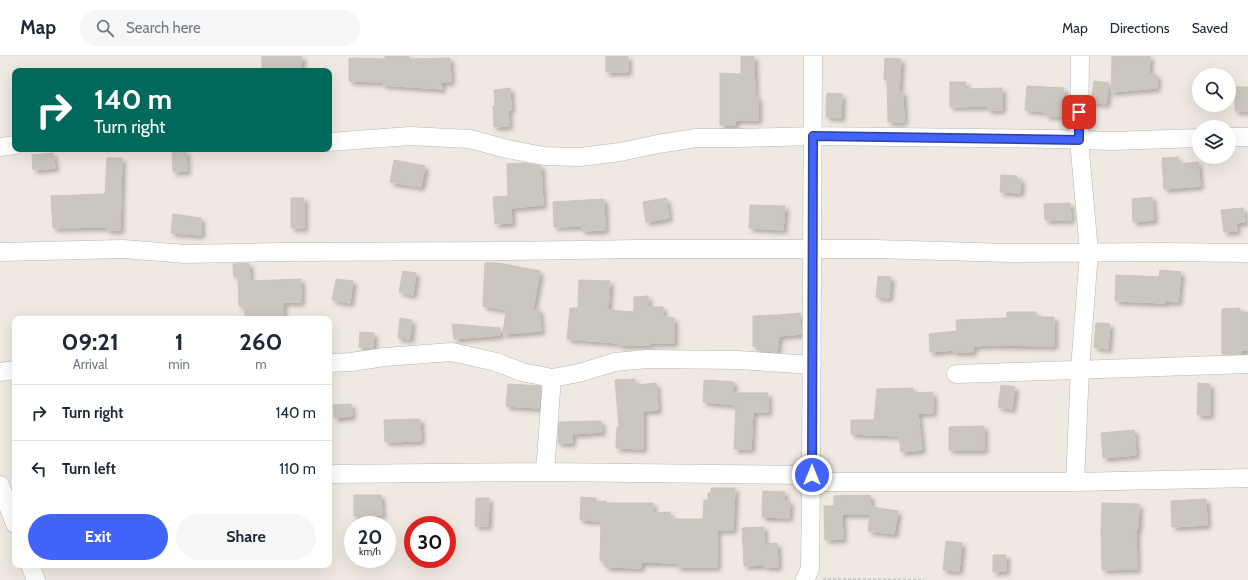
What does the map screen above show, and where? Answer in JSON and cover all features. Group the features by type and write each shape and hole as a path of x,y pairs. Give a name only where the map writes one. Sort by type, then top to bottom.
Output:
{"street":[{"path":"806,580 810,569 812,479 813,56"},
{"path":"1075,482 1080,369 1089,252 1079,140 1080,56"},
{"path":"332,142 410,136 470,139 544,156 580,157 620,152 696,138 813,136 1112,141 1192,138"},
{"path":"1236,137 1248,137"},
{"path":"0,147 12,145"},
{"path":"0,252 123,249 186,254 640,249 875,249 1010,254 1089,252 1248,253"},
{"path":"332,363 452,352 496,362 522,372 552,378 579,373 615,362 647,359 738,360 812,365"},
{"path":"956,374 1248,364"},
{"path":"0,372 12,370"},
{"path":"545,472 552,378"},
{"path":"332,474 545,472 812,479 1075,482 1248,478"},
{"path":"0,485 12,511"},
{"path":"31,568 36,580"}],"path":[{"path":"806,580 924,580"}],"building":[{"path":"262,56 302,56 301,68 262,68"},
{"path":"385,56 409,56 409,59 450,58 451,82 441,82 442,89 383,85 383,82 349,81 349,58 385,59"},
{"path":"606,56 628,56 628,72 606,72"},
{"path":"741,56 754,56 755,97 758,97 758,120 736,120 735,125 720,125 720,73 741,74"},
{"path":"1112,56 1150,56 1149,74 1157,75 1157,88 1111,92"},
{"path":"885,58 901,59 899,92 903,92 904,122 888,122 887,80 884,80"},
{"path":"1094,81 1109,83 1106,104 1091,102"},
{"path":"950,82 966,82 965,89 1002,88 1002,110 988,110 988,106 950,107"},
{"path":"1027,86 1064,88 1062,116 1046,116 1046,112 1025,110"},
{"path":"1236,87 1248,87 1248,111 1236,111"},
{"path":"510,88 511,110 508,110 509,126 494,127 494,90"},
{"path":"827,93 842,94 841,118 826,117"},
{"path":"172,152 186,152 187,171 173,172"},
{"path":"53,153 55,168 33,170 32,155"},
{"path":"1178,157 1178,164 1192,163 1192,164 1198,164 1200,186 1164,189 1162,158"},
{"path":"107,158 122,158 120,230 107,230 107,227 53,228 51,196 105,194"},
{"path":"394,160 425,166 421,187 390,182"},
{"path":"525,163 541,166 543,205 511,208 512,223 495,224 493,197 508,196 507,164"},
{"path":"1001,175 1017,176 1017,179 1021,179 1020,193 1000,192"},
{"path":"1152,197 1154,220 1133,222 1132,199"},
{"path":"291,198 304,198 304,228 291,228"},
{"path":"666,198 669,218 646,222 643,202"},
{"path":"604,199 605,230 582,231 582,226 554,227 553,202"},
{"path":"1070,203 1071,220 1045,220 1044,204"},
{"path":"750,205 785,206 783,230 749,228"},
{"path":"1243,208 1245,222 1236,223 1237,231 1224,232 1221,210"},
{"path":"173,214 201,218 201,235 171,233"},
{"path":"249,263 250,281 301,279 301,302 283,302 283,316 245,316 245,306 239,306 238,277 234,277 233,264"},
{"path":"485,263 498,263 540,271 533,310 539,309 541,331 503,334 506,310 483,306"},
{"path":"1160,270 1181,272 1178,302 1165,301 1165,303 1115,301 1116,275 1159,277"},
{"path":"403,271 416,273 413,295 399,292"},
{"path":"878,276 891,277 889,298 876,297"},
{"path":"336,279 353,281 350,303 332,300"},
{"path":"579,280 610,281 608,310 634,312 634,297 648,296 648,307 663,307 663,317 674,318 674,343 618,345 618,343 567,339 570,308 578,308"},
{"path":"1240,308 1240,312 1248,312 1248,350 1241,350 1241,354 1222,354 1222,309"},
{"path":"1007,312 1036,312 1036,317 1054,317 1054,346 992,345 973,346 973,352 954,352 954,350 930,352 929,334 957,331 956,320 1007,318"},
{"path":"800,313 801,334 779,336 777,352 757,350 757,347 753,346 753,316"},
{"path":"400,318 412,320 410,339 398,338"},
{"path":"1096,323 1110,324 1108,349 1094,347"},
{"path":"452,324 500,328 500,335 454,339"},
{"path":"360,332 374,333 373,348 359,347"},
{"path":"635,379 635,385 656,383 658,410 643,411 643,449 616,448 617,427 619,427 615,380"},
{"path":"704,380 734,382 733,393 768,393 768,412 753,412 751,449 734,449 736,405 703,402"},
{"path":"1198,383 1210,384 1210,415 1197,415"},
{"path":"508,384 541,386 539,408 506,406"},
{"path":"1001,385 1015,387 1012,409 998,407"},
{"path":"913,388 913,393 933,392 933,413 918,413 922,450 901,452 899,436 851,434 851,420 874,420 877,389"},
{"path":"351,404 352,416 334,418 333,405"},
{"path":"420,419 421,441 385,442 384,420"},
{"path":"601,421 602,432 572,434 572,443 558,443 559,422"},
{"path":"984,426 984,450 949,450 949,427"},
{"path":"1134,430 1136,455 1103,458 1101,433"},
{"path":"711,488 735,488 733,530 717,530 717,567 677,567 678,563 641,562 641,568 605,567 605,561 600,561 601,521 580,520 581,497 596,498 596,502 606,501 606,503 653,503 653,513 670,512 670,519 703,519 704,500 708,500 708,493 711,493"},
{"path":"763,491 785,492 784,501 790,501 789,518 762,517"},
{"path":"354,495 381,495 382,515 354,516"},
{"path":"870,495 871,510 871,507 898,511 894,534 868,531 870,514 842,514 843,539 825,540 824,506 834,506 834,496"},
{"path":"476,498 489,498 488,526 475,526"},
{"path":"1206,499 1207,525 1172,527 1171,501"},
{"path":"1102,503 1139,504 1138,529 1136,529 1137,569 1102,570"},
{"path":"764,527 764,544 777,543 778,567 765,567 765,565 744,566 742,528"},
{"path":"946,541 962,543 959,571 943,570"},
{"path":"993,555 1006,555 1006,571 993,572"}],"route":[{"path":"812,475 813,136 1079,140 1079,112"}]}
